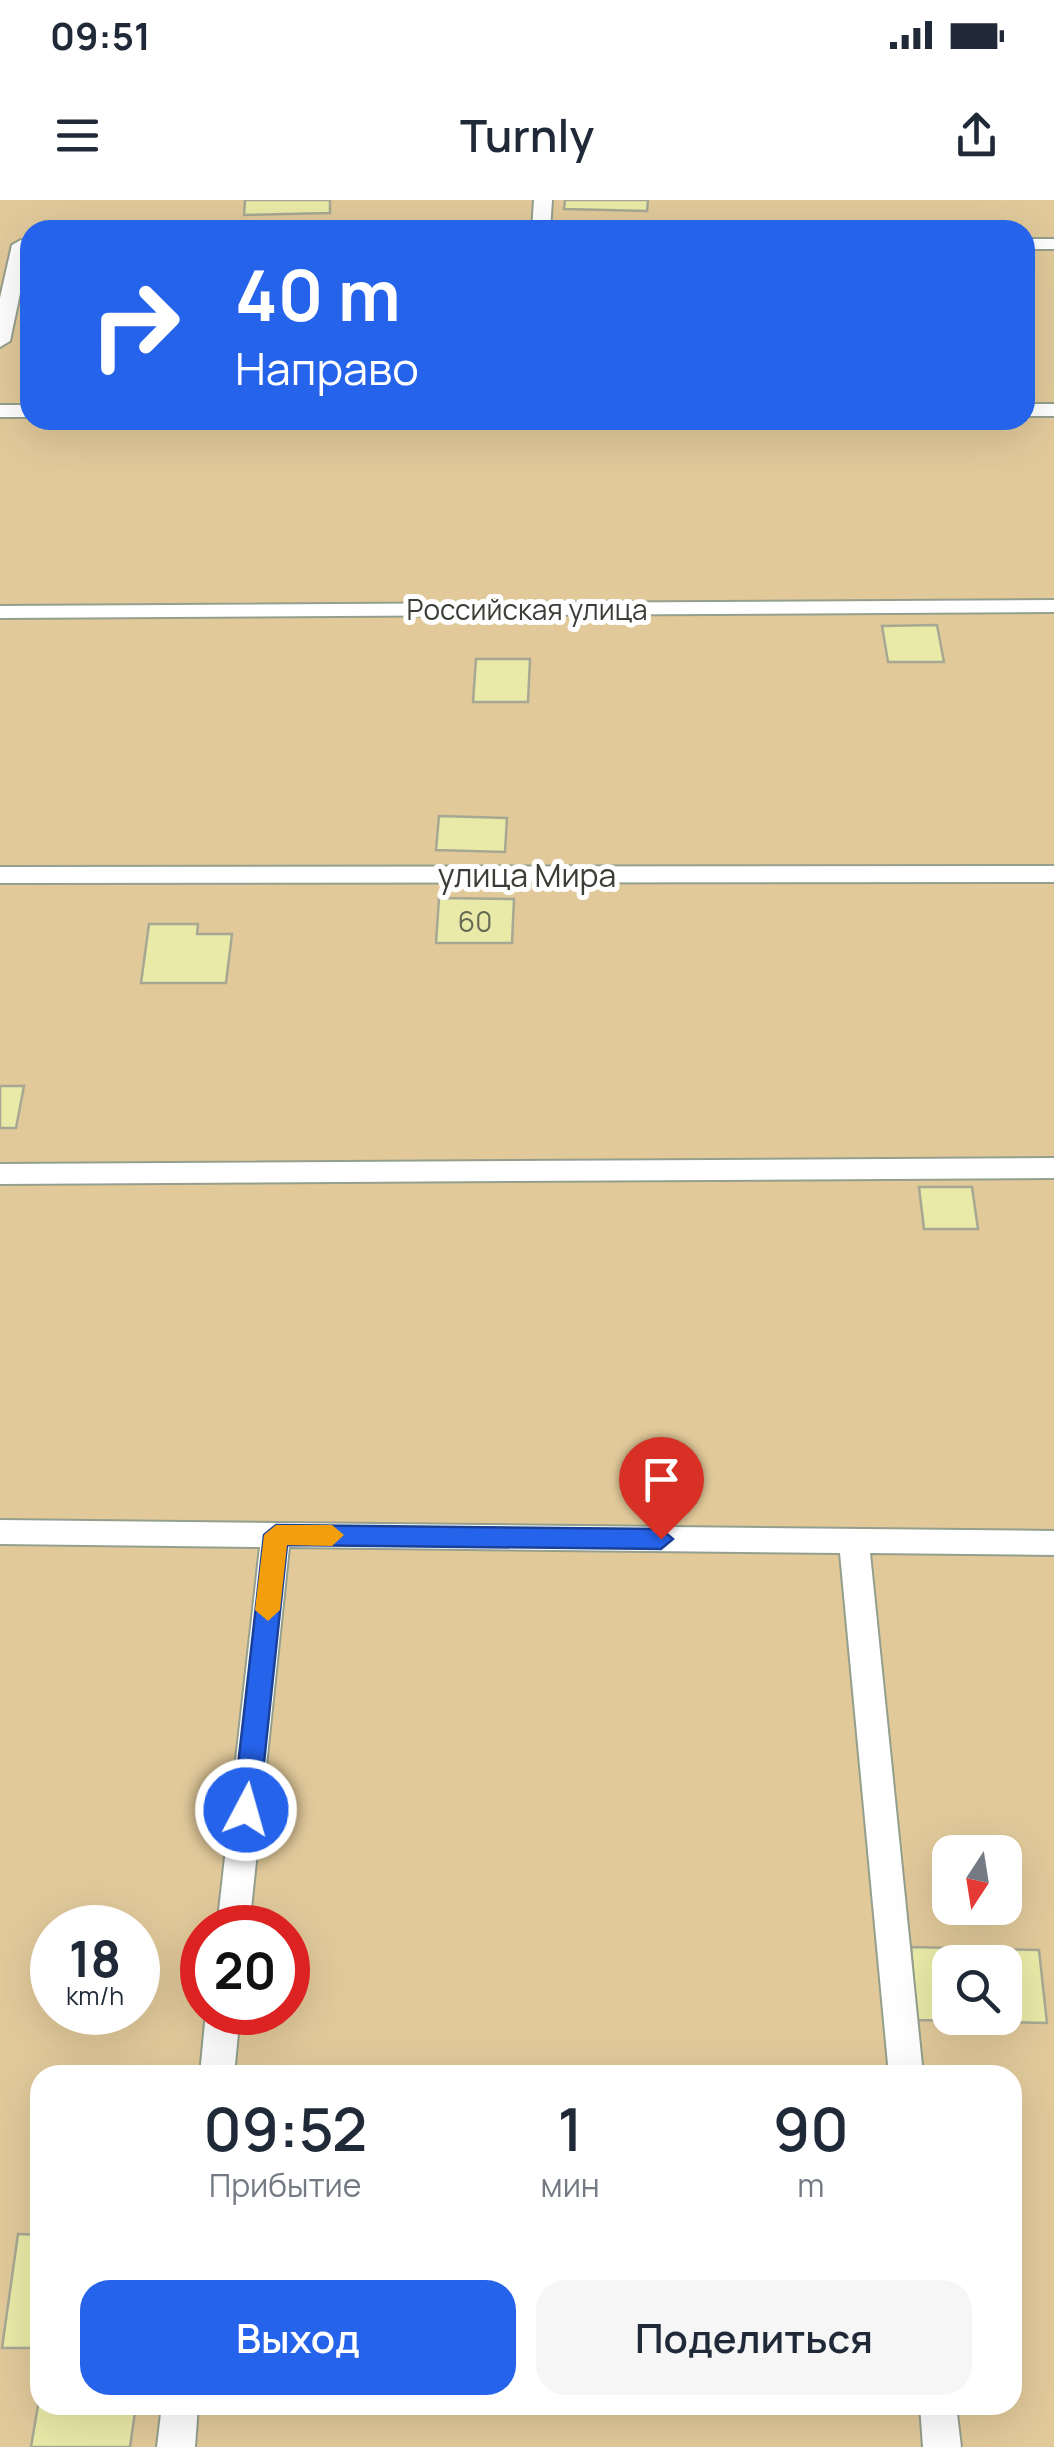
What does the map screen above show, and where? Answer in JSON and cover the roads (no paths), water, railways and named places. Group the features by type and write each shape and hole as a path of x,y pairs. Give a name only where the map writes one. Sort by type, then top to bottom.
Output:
{"lane":[{"path":"0,340 20,267"},
{"name":"Российская улица","path":"0,612 1054,606"},
{"name":"улица Мира","path":"0,875 1054,874"},
{"path":"0,1174 1054,1168"},
{"path":"0,1532 1054,1543"},
{"path":"236,1905 276,1535"},
{"path":"854,1541 905,2065"},
{"path":"218,2065 221,2035"},
{"path":"176,2447 179,2415"},
{"path":"939,2415 942,2447"}]}
